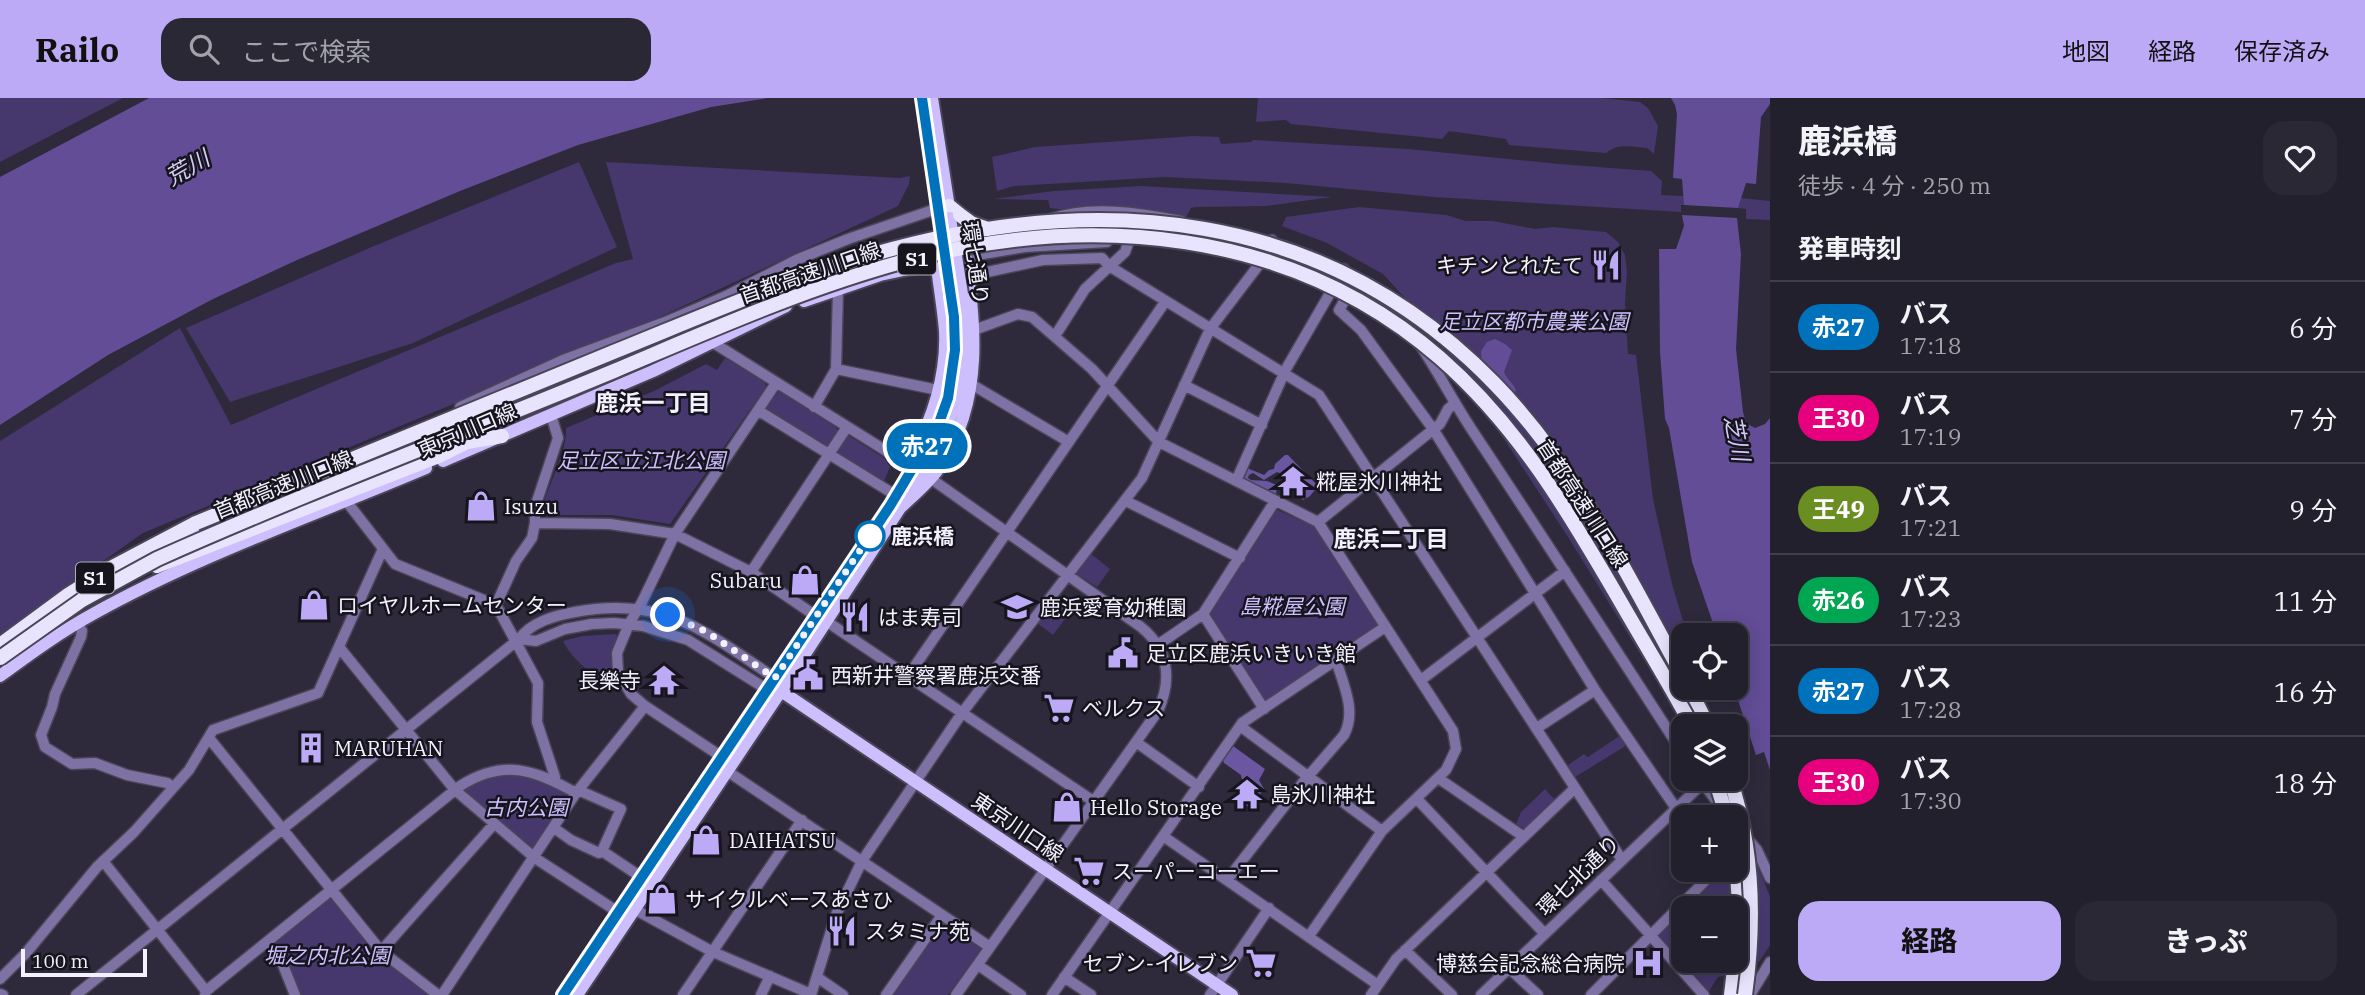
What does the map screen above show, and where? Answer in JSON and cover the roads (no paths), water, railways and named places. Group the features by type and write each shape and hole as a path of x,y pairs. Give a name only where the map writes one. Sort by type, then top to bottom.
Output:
{"highway":[{"path":"946,210 994,231 1095,227 1173,231 1244,245 1330,275 1401,316 1463,364 1498,399 1561,479 1589,522 1658,646 1671,662"},
{"name":"首都高速川口線","path":"0,645 68,595 109,569 196,523 768,290 871,255 957,234 1034,223 1096,219 1164,222 1248,237 1310,257 1401,307 1470,360 1524,416 1590,508 1671,655"},
{"path":"1033,227 1126,223 1188,229 1252,242 1279,250 1293,260"},
{"name":"首都高速川口線","path":"0,658 82,600 157,559 773,305 910,260 1009,242 1074,236 1162,238 1222,248 1303,273 1374,310 1441,359 1501,420 1549,483 1685,714"},
{"path":"654,339 665,322"},
{"name":"S1","path":"196,523 222,517 654,339 706,323"},
{"path":"115,582 439,456 467,442 502,436"},
{"path":"1733,791 1746,843 1751,891 1747,995"},
{"path":"1731,995 1734,973"}],"main road":[{"name":"環七通り","path":"922,98 946,210"},
{"name":"環七通り","path":"563,995 775,678 897,511 937,450 953,414 965,351 932,98"},
{"name":"東京川口線","path":"0,651 91,588 154,552 284,495 743,307 893,256 963,242"},
{"path":"897,511 939,468 958,431 971,384 974,330 963,242"},
{"path":"899,492 907,464 928,422 938,390 945,333 935,247"},
{"name":"東京川口線","path":"0,676 78,623 130,594 194,564 347,502 653,371 786,306 880,275 965,257"},
{"name":"環七通り","path":"577,995 781,691 821,618 938,426 948,398 955,350 957,295"},
{"path":"775,678 781,691"},
{"name":"東京川口線","path":"768,690 781,691 1110,912 1214,990 1233,995"}],"street":[{"path":"284,495 368,450 563,360 665,322 728,295 796,260 848,239 946,210"},
{"path":"963,242 1033,227 1078,212 1144,214 1230,228 1272,240 1344,269 1390,305 1413,331 1455,402 1671,735"},
{"path":"634,909 713,952 811,994 836,915 862,861 962,713 1142,478 1210,330 1261,262 1272,240"},
{"path":"1055,336 1085,289 1125,252 1129,241"},
{"path":"965,257 1025,247 1129,241 1178,244 1261,262 1331,290 1393,325 1425,354"},
{"path":"969,276 1060,258 1102,258 1109,266 1165,302 1319,395 1622,860"},
{"path":"1236,481 1284,374 1344,269"},
{"path":"814,407 836,369 838,289"},
{"path":"1346,298 1339,310 1361,330 1433,429 1468,482 1534,594 1672,805"},
{"path":"908,676 1165,302"},
{"path":"974,330 1021,314 1035,318 1092,369 1159,442 1318,522 1449,724 1456,749 1452,761 1438,778 1382,831 1309,936"},
{"path":"712,342 907,464"},
{"path":"836,369 938,390"},
{"path":"722,757 645,706 625,687 618,672 617,653 675,534 776,383"},
{"path":"971,384 1069,442"},
{"path":"1184,384 1262,425"},
{"path":"1318,522 1433,429 1455,402"},
{"path":"759,411 829,454 899,492"},
{"path":"496,605 516,561 532,538 535,507 558,438 551,415"},
{"path":"751,572 847,427"},
{"path":"930,478 1141,627 1159,644 1166,666 1167,687 1158,711 956,995"},
{"path":"1126,501 1240,558"},
{"path":"1159,644 1203,614 1275,501"},
{"path":"347,502 382,551 395,564 496,605 518,640 538,683 537,722 554,781"},
{"path":"535,523 610,524 675,534 751,572 1093,801"},
{"path":"0,979 26,953 103,861 134,832 189,770 214,730 318,693 382,551"},
{"path":"1421,680 1565,571"},
{"path":"76,995 518,640 528,628 562,614 615,607 668,615 697,626 775,678"},
{"path":"1203,614 1264,709"},
{"path":"78,623 82,634 55,694 41,735 45,747 72,764 95,763 173,787"},
{"path":"518,640 536,640 579,626 629,624 660,630 688,640 768,690"},
{"path":"1052,995 1240,726 1385,627"},
{"path":"339,647 455,790 535,858 618,912"},
{"path":"1227,880 1308,776 1345,735 1349,726 1349,705 1336,660"},
{"path":"1537,728 1595,690"},
{"path":"209,738 381,951 440,995 535,858 577,792 645,706"},
{"path":"1240,726 1382,831"},
{"path":"1136,742 1199,787"},
{"path":"103,861 205,993 455,790 476,777 497,770 522,770 621,809 603,851"},
{"path":"727,771 990,947"},
{"path":"1438,778 1524,836"},
{"path":"1371,995 1396,959 1575,788"},
{"name":"環七北通り","path":"1680,805 1694,791"},
{"path":"1417,799 1545,934"},
{"name":"環七北通り","path":"1481,995 1671,814"},
{"path":"683,995 802,820"},
{"path":"381,951 494,824"},
{"path":"554,828 592,850 599,853 603,851 641,877"},
{"path":"1163,836 1378,985"},
{"path":"1748,839 1757,850 1770,878"},
{"path":"1601,880 1700,993"},
{"path":"1591,995 1704,882"},
{"path":"1214,990 1269,908"},
{"path":"886,995 942,915"},
{"path":"267,942 283,965 295,995"},
{"path":"1405,950 1452,995"},
{"path":"1747,995 1770,962"},
{"path":"978,965 1021,995"},
{"path":"1509,968 1538,995"},
{"path":"761,995 770,976"},
{"path":"817,977 843,995"},
{"path":"1064,977 1091,995"}],"water":[{"name":"荒川","path":"149,98 768,98 711,107 578,145 460,191 297,260 213,299 108,355 0,425 0,177"},
{"path":"1671,98 1770,98 1770,104 1761,117 1756,184 1746,183 1738,208 1684,205 1682,179 1673,178 1677,114"},
{"name":"芝川","path":"1682,215 1737,218 1741,254 1736,349 1743,412 1746,423 1755,428 1765,424 1770,418 1770,770 1764,752 1756,755 1748,731 1748,714 1743,714 1738,700 1748,700 1748,623 1713,623 1692,562 1669,428 1665,419 1660,352 1659,249 1676,249 1684,226"},
{"path":"1495,339 1512,350 1504,372 1516,391 1509,396 1490,367 1482,361 1481,351 1487,342"}],"place":[{"name":"キチンとれたて","path":"1606,265"},
{"name":"糀屋氷川神社","path":"1293,481"},
{"name":"Isuzu","path":"481,506"},
{"name":"鹿浜橋","path":"870,536"},
{"name":"Subaru","path":"805,580"},
{"name":"ロイヤルホームセンター","path":"314,605"},
{"name":"鹿浜愛育幼稚園","path":"1017,607"},
{"name":"はま寿司","path":"855,617"},
{"name":"足立区鹿浜いきいき館","path":"1123,653"},
{"name":"西新井警察署鹿浜交番","path":"808,675"},
{"name":"長樂寺","path":"664,680"},
{"name":"ベルクス","path":"1059,708"},
{"name":"MARUHAN","path":"311,748"},
{"name":"島氷川神社","path":"1247,794"},
{"name":"Hello Storage","path":"1067,807"},
{"name":"DAIHATSU","path":"706,840"},
{"name":"スーパーコーエー","path":"1089,871"},
{"name":"サイクルベースあさひ","path":"662,899"},
{"name":"スタミナ苑","path":"842,931"},
{"name":"セブン-イレブン","path":"1261,963"},
{"name":"博慈会記念総合病院","path":"1648,963"}],"district":[{"name":"鹿浜一丁目","path":"653,402"},
{"name":"鹿浜二丁目","path":"1391,538"}],"park label":[{"name":"足立区都市農業公園","path":"1534,321"},
{"name":"足立区立江北公園","path":"641,460"},
{"name":"島糀屋公園","path":"1292,606"},
{"name":"古内公園","path":"526,807"},
{"name":"堀之内北公園","path":"327,955"}]}
